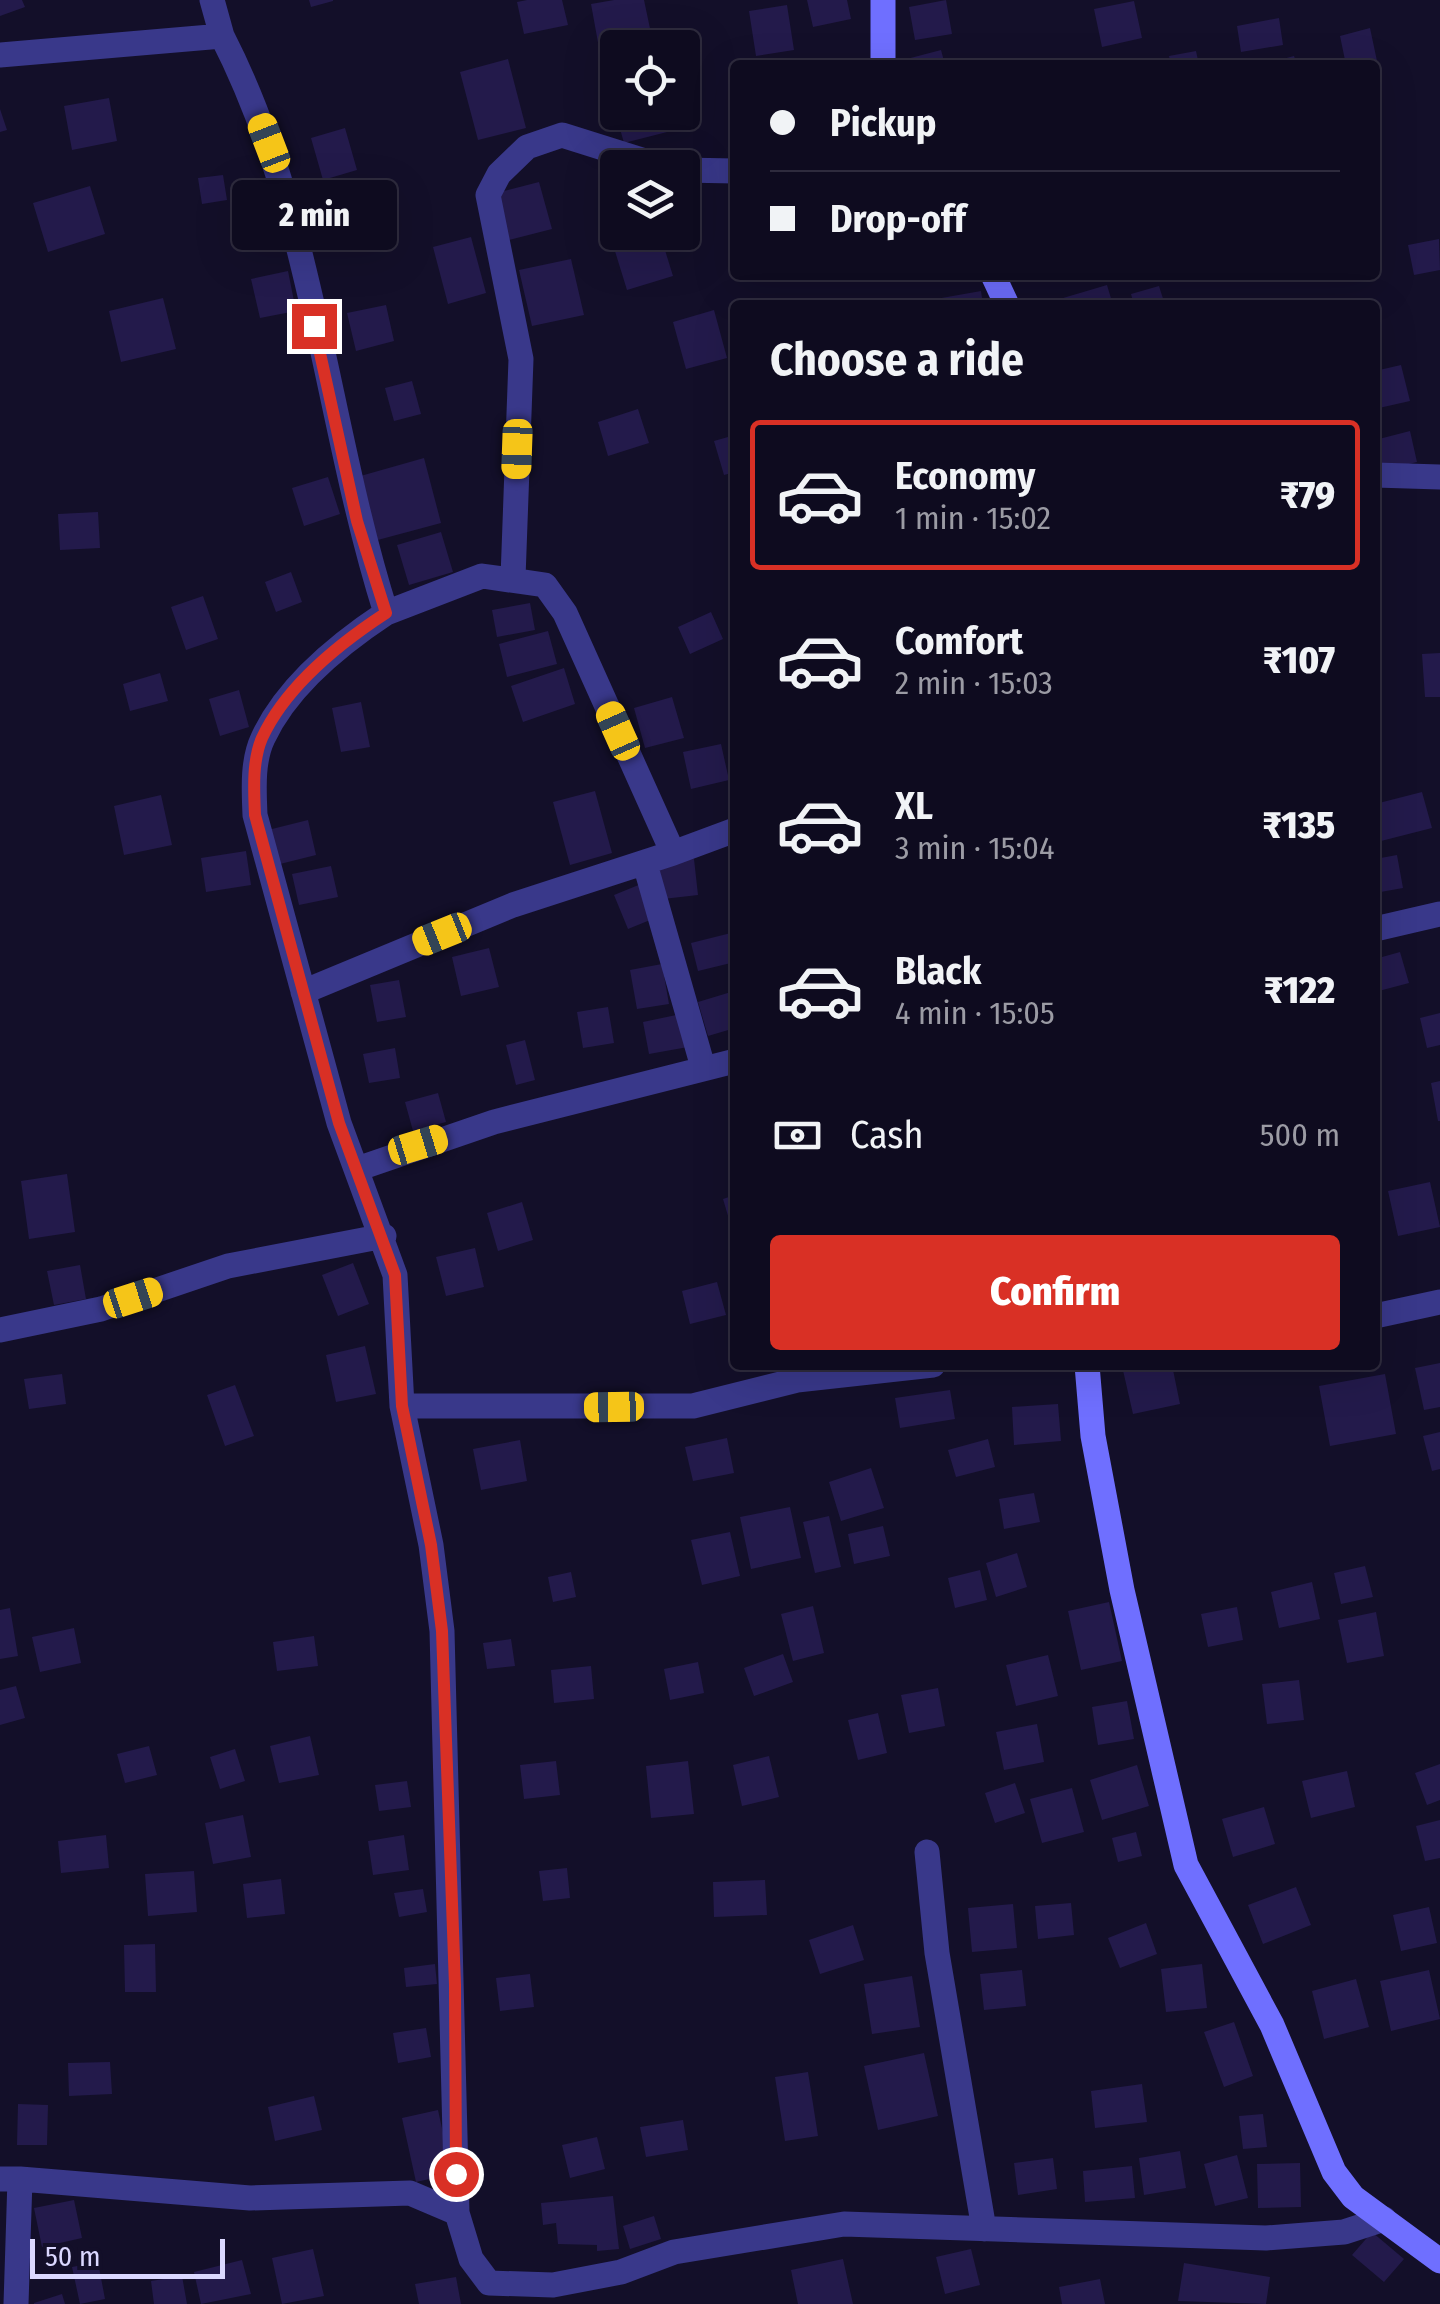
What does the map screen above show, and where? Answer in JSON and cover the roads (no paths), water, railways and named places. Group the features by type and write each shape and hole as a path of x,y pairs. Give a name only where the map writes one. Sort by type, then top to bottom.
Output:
{"main road":[{"path":"883,0 883,60"},
{"path":"1087,1370 1093,1436 1122,1590 1186,1865 1272,2025 1334,2172 1353,2197 1440,2261"}],"street":[{"path":"212,0 222,36 257,112 285,198 357,521 386,613"},
{"path":"0,55 222,36"},
{"path":"514,578 521,360 488,195 498,174 527,147 562,136 608,150"},
{"path":"700,170 730,171"},
{"path":"1380,475 1440,477"},
{"path":"673,853 565,613 545,584 482,576 386,613 353,634 293,692 262,740 254,779 255,815 339,1123 384,1236 395,1275 402,1406 431,1545 442,1631 455,1985 457,2213 471,2259 490,2294 621,2272 674,2252 844,2224 1266,2238 1344,2232 1384,2220"},
{"path":"302,992 513,905 730,832"},
{"path":"644,864 704,1067"},
{"path":"1380,928 1440,914"},
{"path":"358,1169 494,1122 730,1062"},
{"path":"0,1330 101,1309 228,1266 384,1236"},
{"path":"1380,1315 1440,1302"},
{"path":"402,1406 693,1406 797,1380 888,1370"},
{"path":"927,1852 938,1953 984,2229"},
{"path":"16,2304 10,2179 250,2198 410,2192 457,2213"}]}
